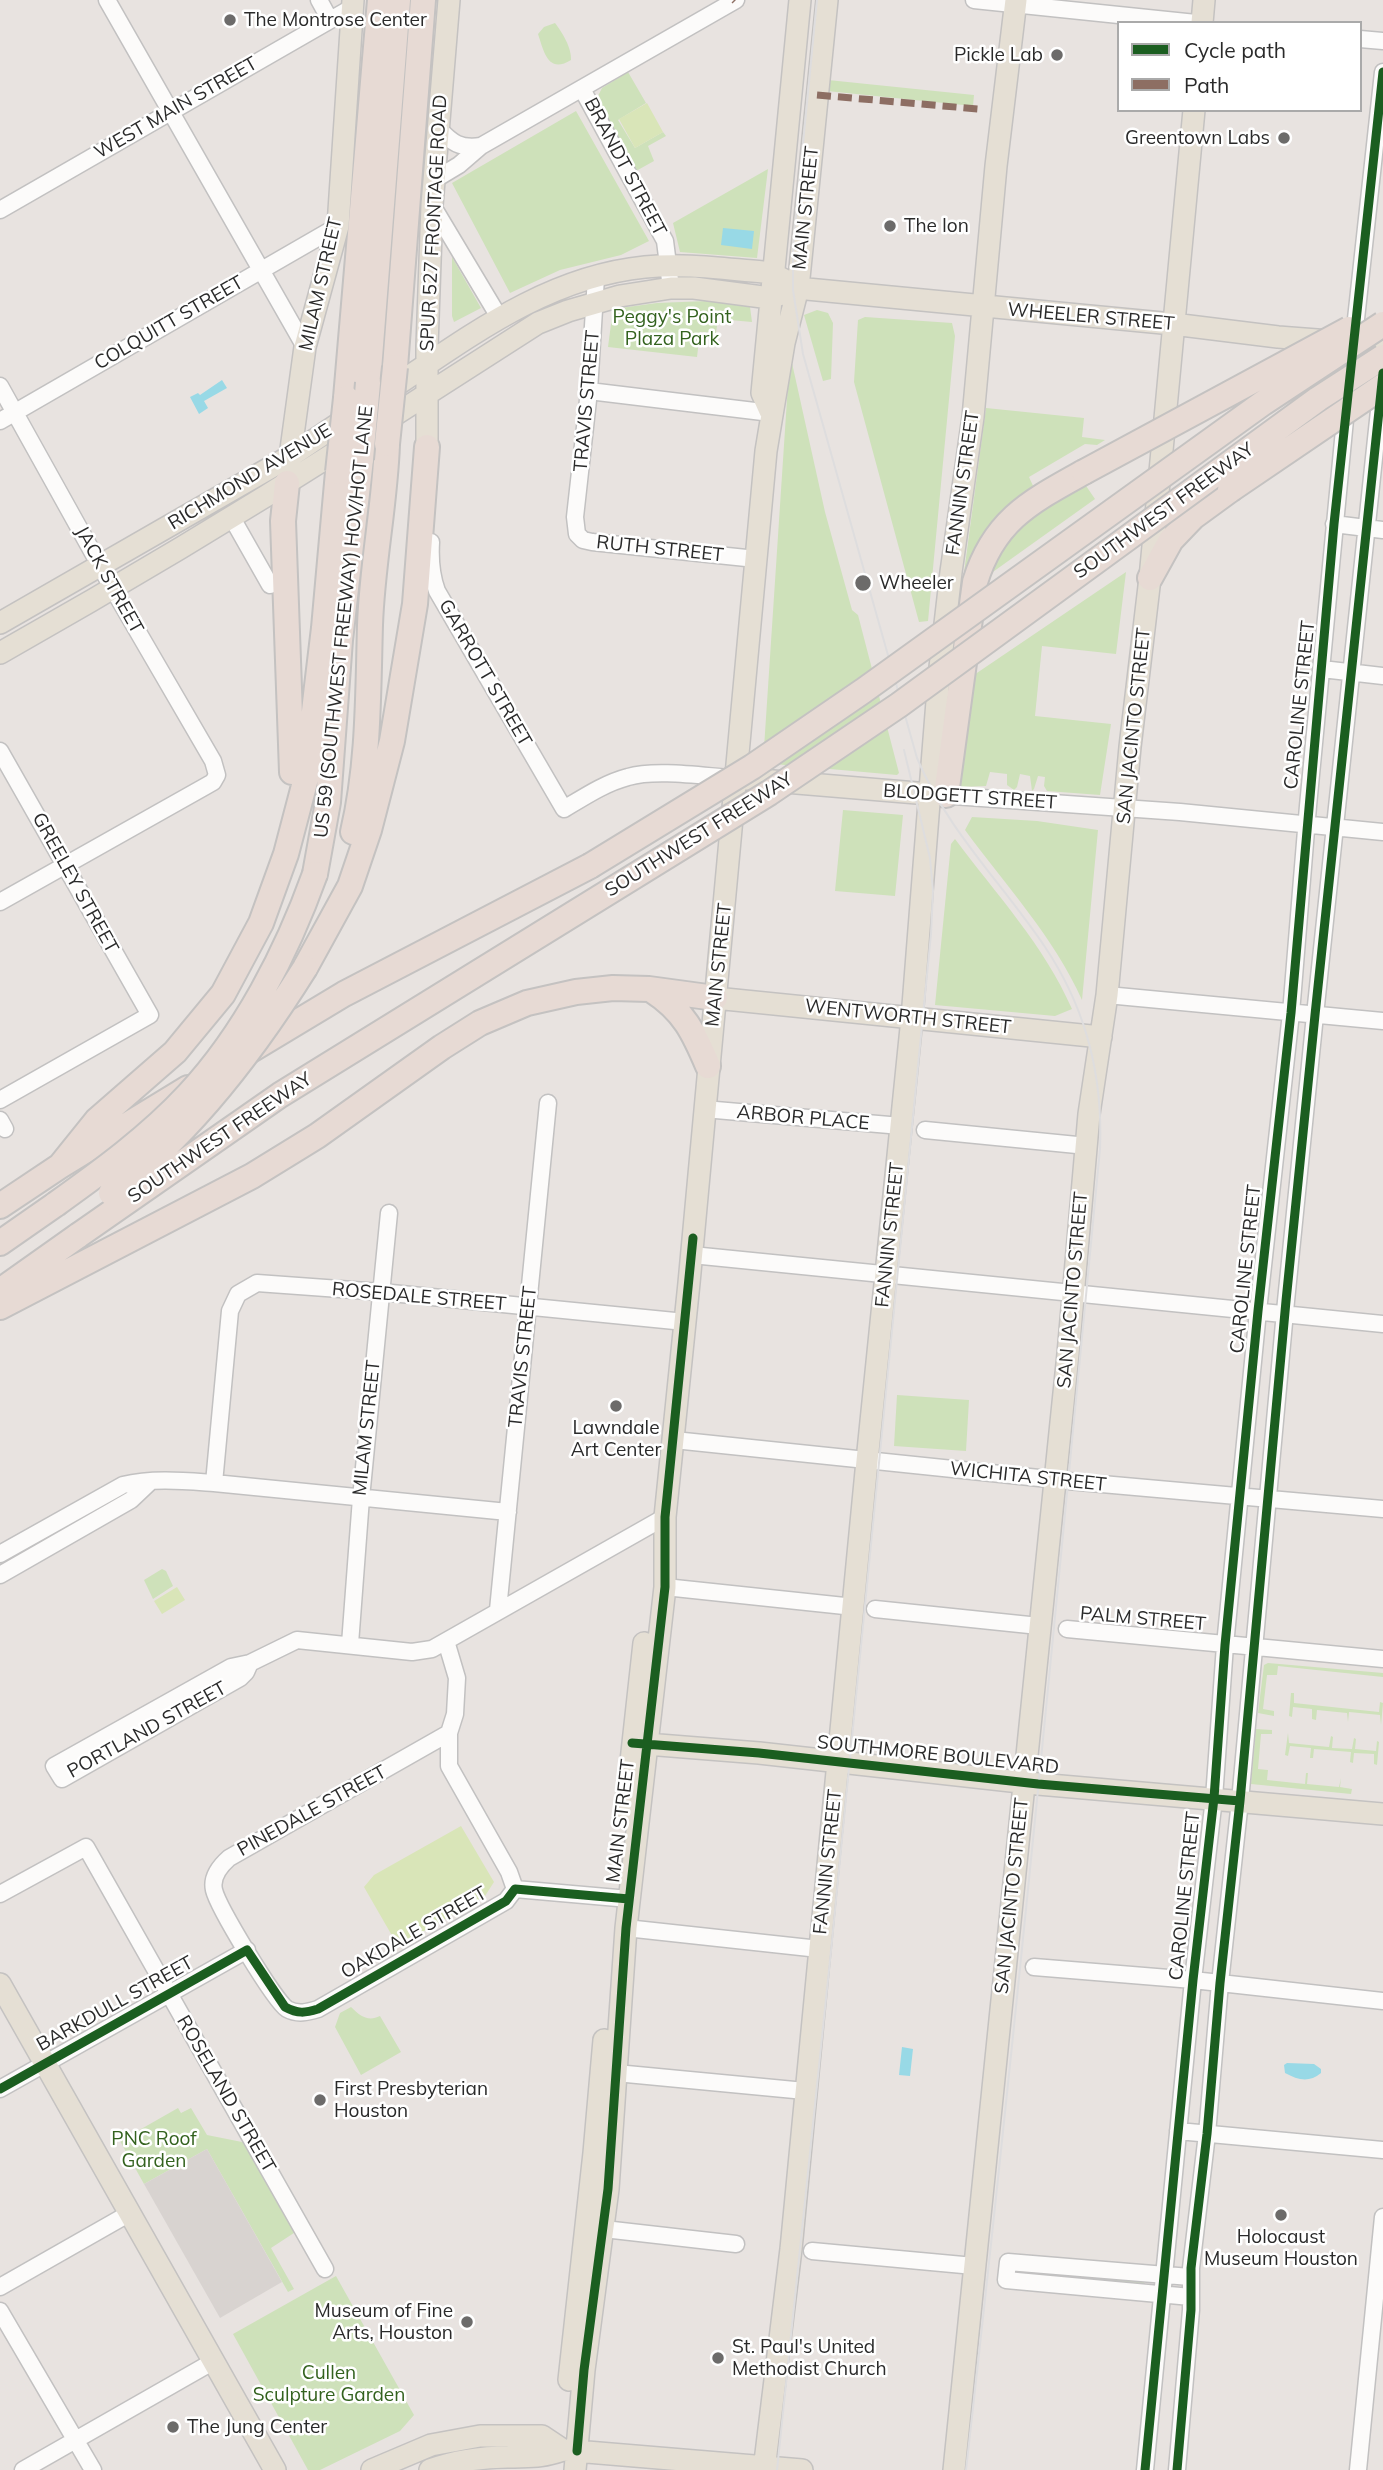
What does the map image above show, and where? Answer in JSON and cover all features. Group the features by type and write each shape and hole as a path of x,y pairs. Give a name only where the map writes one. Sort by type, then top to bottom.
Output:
{"highway":[{"path":"60,1166 97,1120 174,1052 223,994 261,923 286,854 306,778 324,628 380,0"},
{"name":"US 59 (SOUTHWEST FREEWAY) HOV/HOT LANE","path":"0,1243 69,1221 125,1154 188,1095 237,1031 274,969 297,923 314,874 328,802 340,640 361,459 400,0"},
{"path":"345,884 357,813 370,687 370,623 386,478 423,0"},
{"path":"937,794 975,582 982,560 1006,524 1022,508 1084,472 1383,310"},
{"name":"SOUTHWEST FREEWAY","path":"0,1206 60,1166 344,994 590,866 752,767 863,691 1263,403 1383,324"},
{"name":"SOUTHWEST FREEWAY","path":"0,1291 69,1221 280,1095 802,771 899,705 1318,399 1383,357"},
{"path":"1150,578 1171,540 1193,517 1383,386"},
{"path":"0,1271 132,1178 177,1136 206,1104 286,999 305,968 345,884 376,804 392,741 415,604 427,447"},
{"path":"286,854 293,757 283,521 287,483"},
{"path":"314,874 370,687"},
{"path":"0,1307 252,1177 317,1136 480,1023 527,1003 576,992 613,988 649,989 715,998"},
{"path":"649,989 669,1002 683,1016 696,1037 708,1066"}],"main road":[{"name":"SPUR 527 FRONTAGE ROAD","path":"427,447 426,365 432,205 449,0"},
{"name":"MAIN STREET","path":"771,413 762,393 800,0"},
{"name":"MAIN STREET","path":"569,2460 594,2153 640,1743 664,1587 665,1517 771,413 798,288 827,0"},
{"path":"1202,21 1204,0"},
{"name":"FANNIN STREET","path":"764,2468 791,2249 838,1763 864,1608 867,1461 912,1017 927,828 937,794 941,663 973,417 996,166 1016,2"},
{"name":"MILAM STREET","path":"287,483 305,347 338,226 353,4"},
{"name":"SAN JACINTO STREET","path":"954,2470 1087,1146 1107,995 1124,808 1150,578 1194,112"},
{"name":"RICHMOND AVENUE","path":"0,623 289,457 499,317 560,287 617,271 670,266 774,274 798,288"},
{"name":"RICHMOND AVENUE","path":"0,653 232,518 538,323 595,302 671,288 770,298 798,288"},
{"name":"WHEELER STREET","path":"798,288 1173,324 1278,337 1383,345"},
{"name":"BLODGETT STREET","path":"737,778 937,794"},
{"name":"WENTWORTH STREET","path":"715,998 1101,1037"},
{"name":"MAIN STREET","path":"640,1743 654,1555 665,1517"},
{"name":"SOUTHMORE BOULEVARD","path":"640,1743 1023,1782 1383,1814"},
{"name":"MAIN STREET","path":"569,2460 604,2229 626,1928 622,1899"},
{"path":"0,1984 275,2470"},
{"path":"372,2470 431,2445 480,2436 542,2436 569,2460"},
{"path":"430,2470 483,2458 539,2458 802,2470"}],"street":[{"path":"107,0 305,347"},
{"path":"319,0 330,20"},
{"path":"434,180 481,146 736,0"},
{"path":"974,0 1016,2 1179,21"},
{"name":"WEST MAIN STREET","path":"0,210 330,20 353,4"},
{"path":"1362,39 1383,41"},
{"name":"CAROLINE STREET","path":"1145,2470 1213,1798 1225,1644 1258,1311 1291,1013 1334,524 1353,343 1376,192 1383,72"},
{"name":"BRANDT STREET","path":"582,89 665,241 671,288"},
{"path":"438,128 452,143 468,148 481,146"},
{"path":"432,205 499,317"},
{"name":"COLQUITT STREET","path":"7,416 338,226"},
{"name":"TRAVIS STREET","path":"576,525 589,391 596,277"},
{"path":"1177,2470 1191,2277 1255,1647 1284,1314 1383,373"},
{"name":"JACK STREET","path":"0,386 7,416 101,566 213,761 217,775 213,782 65,865"},
{"path":"589,391 771,413"},
{"name":"GARROTT STREET","path":"427,447 435,481 430,559 437,591 564,810"},
{"path":"232,518 270,585"},
{"path":"1334,524 1383,530"},
{"name":"RUTH STREET","path":"576,525 577,534 583,540 592,542 756,559"},
{"path":"1322,670 1383,676"},
{"name":"GREELEY STREET","path":"0,751 150,1015 0,1100"},
{"name":"BLODGETT STREET","path":"564,810 598,789 628,777 646,774 737,778"},
{"name":"BLODGETT STREET","path":"937,794 1383,832"},
{"path":"0,902 65,865"},
{"path":"1107,995 1383,1021"},
{"name":"TRAVIS STREET","path":"498,1611 548,1103"},
{"name":"ARBOR PLACE","path":"704,1109 901,1126"},
{"path":"925,1130 1087,1146"},
{"name":"MILAM STREET","path":"350,1644 360,1498 389,1213"},
{"path":"692,1247 887,1274 1383,1324"},
{"name":"ROSEDALE STREET","path":"214,1483 230,1311 238,1294 257,1283 381,1292 685,1322"},
{"name":"WICHITA STREET","path":"674,1440 1383,1510"},
{"path":"0,1554 124,1485 168,1480 508,1512"},
{"path":"0,1575 131,1500 150,1482"},
{"name":"PORTLAND STREET","path":"250,1663 240,1678 62,1779 54,1766 231,1667 239,1663 250,1663 297,1640 412,1652 432,1649 665,1517"},
{"path":"23,1541 32,1556"},
{"path":"664,1587 1039,1626"},
{"name":"PALM STREET","path":"1067,1629 1383,1659"},
{"path":"446,1641 457,1678 455,1714 449,1733 449,1766 509,1872 515,1889"},
{"name":"PINEDALE STREET","path":"247,1950 214,1888 215,1876 220,1866 229,1857 449,1733"},
{"name":"ROSELAND STREET","path":"0,1894 86,1847 325,2269"},
{"name":"OAKDALE STREET","path":"247,1950 285,2007 304,2013 318,2009 506,1900 515,1889 622,1899"},
{"path":"626,1928 820,1950"},
{"name":"BARKDULL STREET","path":"0,2089 247,1950"},
{"path":"1034,1967 1193,1980 1383,2001"},
{"path":"616,2073 805,2091"},
{"path":"1178,2132 1383,2150"},
{"path":"0,2287 130,2213"},
{"path":"1358,2470 1378,2316 1383,2217"},
{"path":"604,2229 736,2244"},
{"path":"812,2251 974,2266"},
{"path":"1191,2277 1007,2262 1006,2280 1191,2297"},
{"path":"0,2311 93,2470"},
{"path":"23,2470 214,2361"}],"green space":[{"path":"555,23 570,50 571,60 563,64 552,63 548,59 538,34 544,27"},
{"path":"628,72 646,103 618,120 635,148 663,132 666,136 648,146 654,161 636,171 596,100 602,88"},
{"path":"828,80 974,95 973,106 827,91"},
{"path":"647,103 663,132 635,148 619,119"},
{"path":"576,111 649,241 621,255 560,270 510,293 452,183"},
{"name":"Peggy's Point Plaza Park","path":"768,169 757,258 680,252 673,223"},
{"path":"452,257 481,308 454,322 452,316"},
{"name":"Peggy's Point Plaza Park","path":"707,301 750,307 752,322 718,319 716,333 700,332 697,357 608,347 613,309 657,303"},
{"path":"817,310 828,313 833,323 831,379 823,381 804,315"},
{"path":"865,317 952,323 955,336 928,621 919,622 854,382 858,320"},
{"path":"790,354 825,512 852,610 858,615 899,773 897,775 763,763"},
{"path":"986,408 1084,418 1082,437 1105,440 1097,445 1085,444 1029,477 1034,488 961,595"},
{"path":"1082,480 1095,499 983,579 1009,526"},
{"path":"1126,572 1116,654 1042,646 1035,716 1111,724 1100,795 1047,791 1044,786 1045,777 1038,776 1032,791 1030,776 1020,774 1014,790 1007,785 1007,774 990,772 986,786 959,787 968,679"},
{"path":"843,810 903,815 895,896 835,891"},
{"path":"972,817 1037,821 1098,830 1082,1000 1043,933 965,830"},
{"path":"955,839 1048,963 1072,1009 1055,1016 935,1005 951,844"},
{"path":"897,1395 969,1400 966,1451 894,1446"},
{"path":"162,1569 166,1571 173,1586 153,1599 144,1580"},
{"path":"177,1587 185,1600 162,1614 154,1601"},
{"path":"1268,1663 1383,1673 1383,1677 1278,1666 1277,1675 1267,1675 1263,1709 1274,1711 1274,1716 1258,1713 1264,1665"},
{"path":"1291,1693 1294,1693 1294,1703 1379,1712 1380,1702 1383,1703 1381,1725 1380,1715 1349,1712 1348,1722 1347,1713 1317,1710 1316,1720 1312,1719 1312,1709 1293,1707 1292,1717 1289,1716"},
{"path":"1256,1729 1272,1730 1272,1734 1261,1734 1258,1769 1268,1770 1267,1780 1305,1784 1308,1773 1307,1784 1339,1787 1341,1778 1340,1787 1352,1789 1351,1794 1251,1784"},
{"path":"1288,1733 1289,1743 1329,1747 1331,1736 1332,1748 1352,1749 1354,1738 1355,1749 1376,1751 1377,1741 1377,1765 1374,1764 1374,1754 1354,1753 1353,1763 1350,1762 1351,1752 1314,1749 1313,1758 1310,1758 1311,1748 1290,1746 1288,1756 1285,1755"},
{"path":"461,1826 494,1882 485,1896 398,1946 364,1887 374,1875"},
{"path":"351,2007 364,2017 380,2016 401,2052 361,2075 335,2027 340,2013"},
{"name":"PNC Roof Garden","path":"178,2108 181,2113 191,2108 207,2135 242,2142 246,2140 297,2231 271,2248 294,2289 288,2292 207,2149 144,2184 120,2141"},
{"path":"1034,2270 1142,2280 1145,2284 1143,2287 1033,2275"},
{"name":"Cullen Sculpture Garden","path":"336,2276 414,2415 400,2431 320,2470 308,2470 233,2334"}],"shaded area":[{"path":"207,2149 282,2282 220,2318 144,2184"}],"water":[{"path":"723,228 754,231 752,249 721,245"},
{"path":"222,380 227,388 204,401 208,408 199,414 190,397 198,393 200,395"},
{"path":"902,2047 913,2049 910,2076 899,2075"},
{"path":"1314,2064 1321,2069 1321,2073 1312,2078 1299,2079 1285,2073 1284,2065"}],"tram line":[{"path":"817,0 793,246 793,290 803,354 917,758 929,784 959,833 1028,923 1059,970 1071,994 1089,1044 1095,1070 1100,1122 1100,1149 1036,1810 966,2470"},
{"path":"777,2470 931,934 933,891 930,858 904,750"}],"marked path":[{"path":"817,95 978,109"}],"cycle path":[{"path":"1145,2470 1193,1980 1214,1798 1225,1645 1258,1311 1291,1013 1334,524 1383,72"},
{"path":"1177,2470 1191,2310 1191,2268 1240,1801 1286,1301 1383,373"},
{"path":"577,2451 584,2370 608,2189 626,1928 665,1587 665,1517 693,1238"},
{"path":"632,1743 759,1753 1038,1784 1240,1801"},
{"path":"0,2089 247,1950 285,2007 305,2012 318,2009 506,1901 515,1889 629,1899"}],"place":[{"name":"The Montrose Center","path":"230,20"},
{"name":"Pickle Lab","path":"1057,55"},
{"name":"Greentown Labs","path":"1284,138"},
{"name":"The Ion","path":"890,226"},
{"name":"Wheeler","path":"863,583"},
{"name":"Lawndale Art Center","path":"616,1406"},
{"name":"First Presbyterian Houston","path":"320,2100"},
{"name":"Holocaust Museum Houston","path":"1281,2215"},
{"name":"Museum of Fine Arts, Houston","path":"467,2322"},
{"name":"St. Paul's United Methodist Church","path":"718,2358"},
{"name":"The Jung Center","path":"173,2427"}]}
